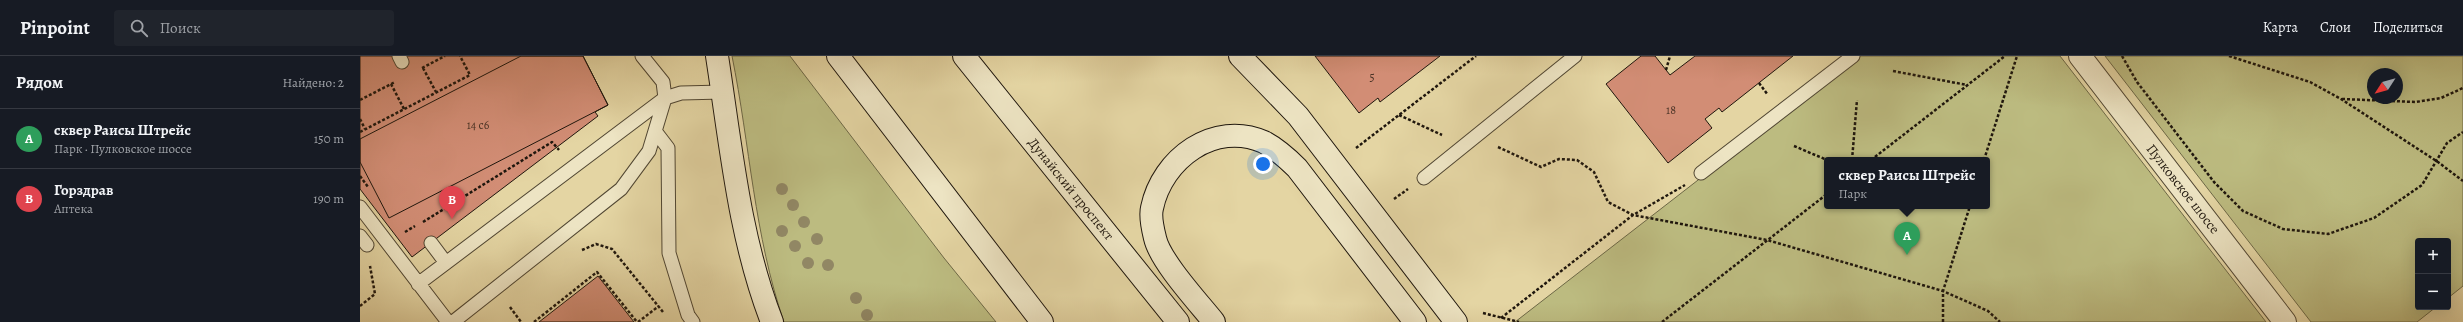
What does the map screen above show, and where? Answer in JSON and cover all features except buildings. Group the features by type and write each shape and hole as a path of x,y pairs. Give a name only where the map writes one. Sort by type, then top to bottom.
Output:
{"main road":[{"path":"717,56 742,224 759,288 772,322"},
{"path":"838,56 1042,322"},
{"name":"Дунайский проспект","path":"964,56 1178,322"},
{"path":"1240,56 1298,116 1456,322"},
{"name":"Пулковское шоссе","path":"2080,56 2285,322"},
{"path":"1214,322 1168,263 1155,240 1152,209 1160,183 1174,162 1192,149 1219,137 1231,136 1263,142 1282,153 1297,168 1415,322"}],"lane":[{"path":"453,322 620,189 649,151 665,98 663,82 642,56"},
{"path":"1424,178 1575,56"},
{"path":"1701,172 1853,56"},
{"path":"418,284 665,98 703,91 723,92"},
{"path":"655,131 668,148 669,253 688,315 693,322"},
{"path":"360,207 448,322"},
{"path":"431,243 446,263"}],"path":[{"path":"360,132 470,75 460,56"},
{"path":"1356,148 1476,56"},
{"path":"1666,70 1670,56"},
{"path":"1875,157 2005,56"},
{"path":"1985,157 2017,56"},
{"path":"2122,56 2137,82 2214,182 2243,211 2282,229 2328,234 2374,218 2422,185 2438,162 2447,143 2463,132"},
{"path":"2230,56 2310,82 2341,99 2438,162 2463,181"},
{"path":"423,67 436,92"},
{"path":"1893,71 1967,85"},
{"path":"391,84 404,109"},
{"path":"2341,99 2416,102 2441,98 2463,88"},
{"path":"1852,157 1857,100"},
{"path":"1399,115 1466,145 1489,143 1541,167 1559,159 1577,160 1594,172 1608,202 1633,215 1767,240 1944,291 1988,311 2000,322"},
{"path":"360,119 365,129"},
{"path":"400,236 552,142 558,151"},
{"path":"1794,146 1824,159"},
{"path":"1502,318 1633,215 1685,185 1701,172"},
{"path":"1662,322 1824,196"},
{"path":"1943,322 1944,291 1969,209"},
{"path":"360,306 375,294 364,241"},
{"path":"576,255 588,246 596,244 612,249 667,317"},
{"path":"534,322 597,272 638,322 659,306"},
{"path":"505,311 516,302"},
{"path":"510,307 521,322"},
{"path":"1483,313 1519,322"}],"shaded area":[{"path":"732,56 790,56 944,258 996,322 784,322 774,289 759,223"},
{"path":"1858,56 2060,56 2266,322 1515,322"},
{"path":"2105,56 2463,56 2463,286 2451,296 2451,238 2415,238 2415,310 2432,310 2417,322 2311,322"}],"place":[{"name":"Горздрав","path":"452,219"},
{"name":"сквер Раисы Штрейс","path":"1907,255"}]}
